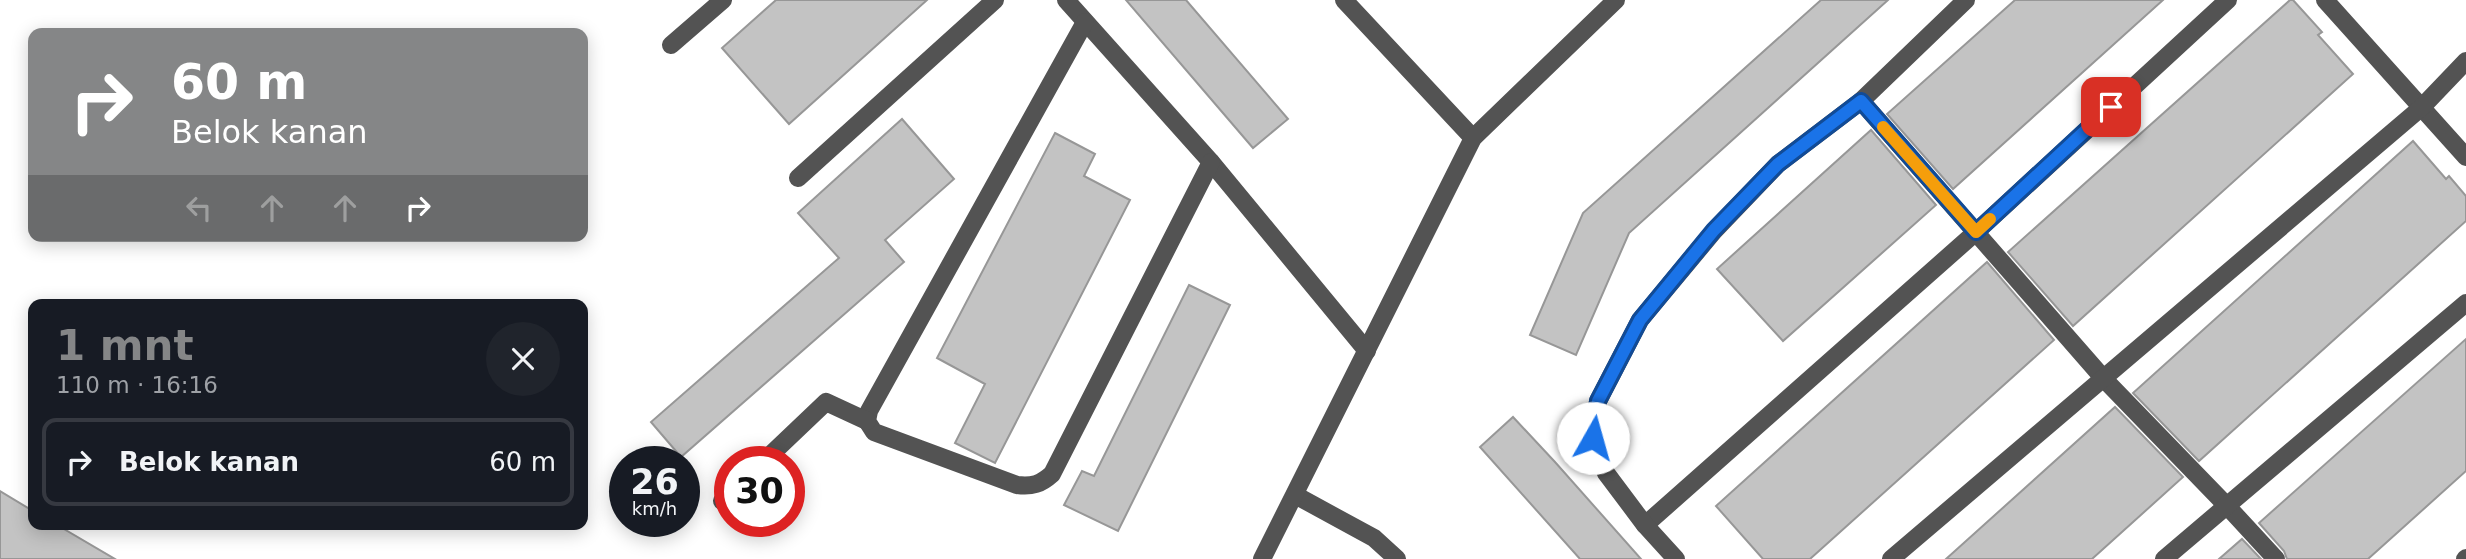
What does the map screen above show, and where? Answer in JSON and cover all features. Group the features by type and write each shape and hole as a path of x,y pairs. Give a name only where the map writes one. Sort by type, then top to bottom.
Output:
{"street":[{"path":"671,46 723,0"},
{"path":"798,178 995,0"},
{"path":"1066,0 1211,162 1367,351"},
{"path":"1344,0 1473,138"},
{"path":"1262,559 1473,138 1616,0"},
{"path":"1675,559 1606,473 1593,438 1598,401 1640,320 1714,230 1778,164 1861,101 1966,0"},
{"path":"1645,524 1976,232 2228,0"},
{"path":"2325,0 2466,156"},
{"path":"867,421 869,411 1085,22"},
{"path":"1891,559 2422,107 2466,61"},
{"path":"1861,101 2104,379 2276,559"},
{"path":"780,446 826,402 867,421 874,432 1017,485 1044,482 1052,474 1211,162"},
{"path":"2164,559 2466,303"},
{"path":"1295,495 1374,538 1396,559"}],"building":[{"path":"776,0 927,0 789,124 722,48"},
{"path":"1126,0 1186,0 1288,119 1253,148"},
{"path":"1821,0 1888,0 1629,233 1576,355 1530,335 1583,213"},
{"path":"2015,0 2163,0 1953,189 1887,114"},
{"path":"2293,0 2322,32 2318,35 2353,74 2073,326 2008,252"},
{"path":"902,119 954,179 885,240 904,262 694,446 672,446 651,422 839,258 798,213"},
{"path":"1871,130 1936,205 1783,341 1717,269"},
{"path":"1055,133 1095,154 1084,176 1130,200 995,463 955,443 985,384 937,358"},
{"path":"2413,141 2446,179 2449,176 2466,196 2466,221 2199,461 2133,393"},
{"path":"1987,262 2054,340 1810,559 1763,559 1716,506"},
{"path":"1189,285 1230,305 1118,531 1064,505 1082,471 1094,476"},
{"path":"2466,339 2466,471 2368,559 2287,559 2284,551 2259,523"},
{"path":"2115,407 2183,477 2092,559 1946,559"},
{"path":"1513,417 1641,559 1580,559 1480,447"},
{"path":"0,491 28,508 28,530 66,530 115,559 0,559"},
{"path":"2242,539 2261,559 2219,559"}],"slow traffic":[{"path":"1883,127 1976,232 1990,219"}],"route":[{"path":"1593,438 1598,401 1640,320 1714,230 1778,164 1861,101 1976,232 2111,107"}]}
